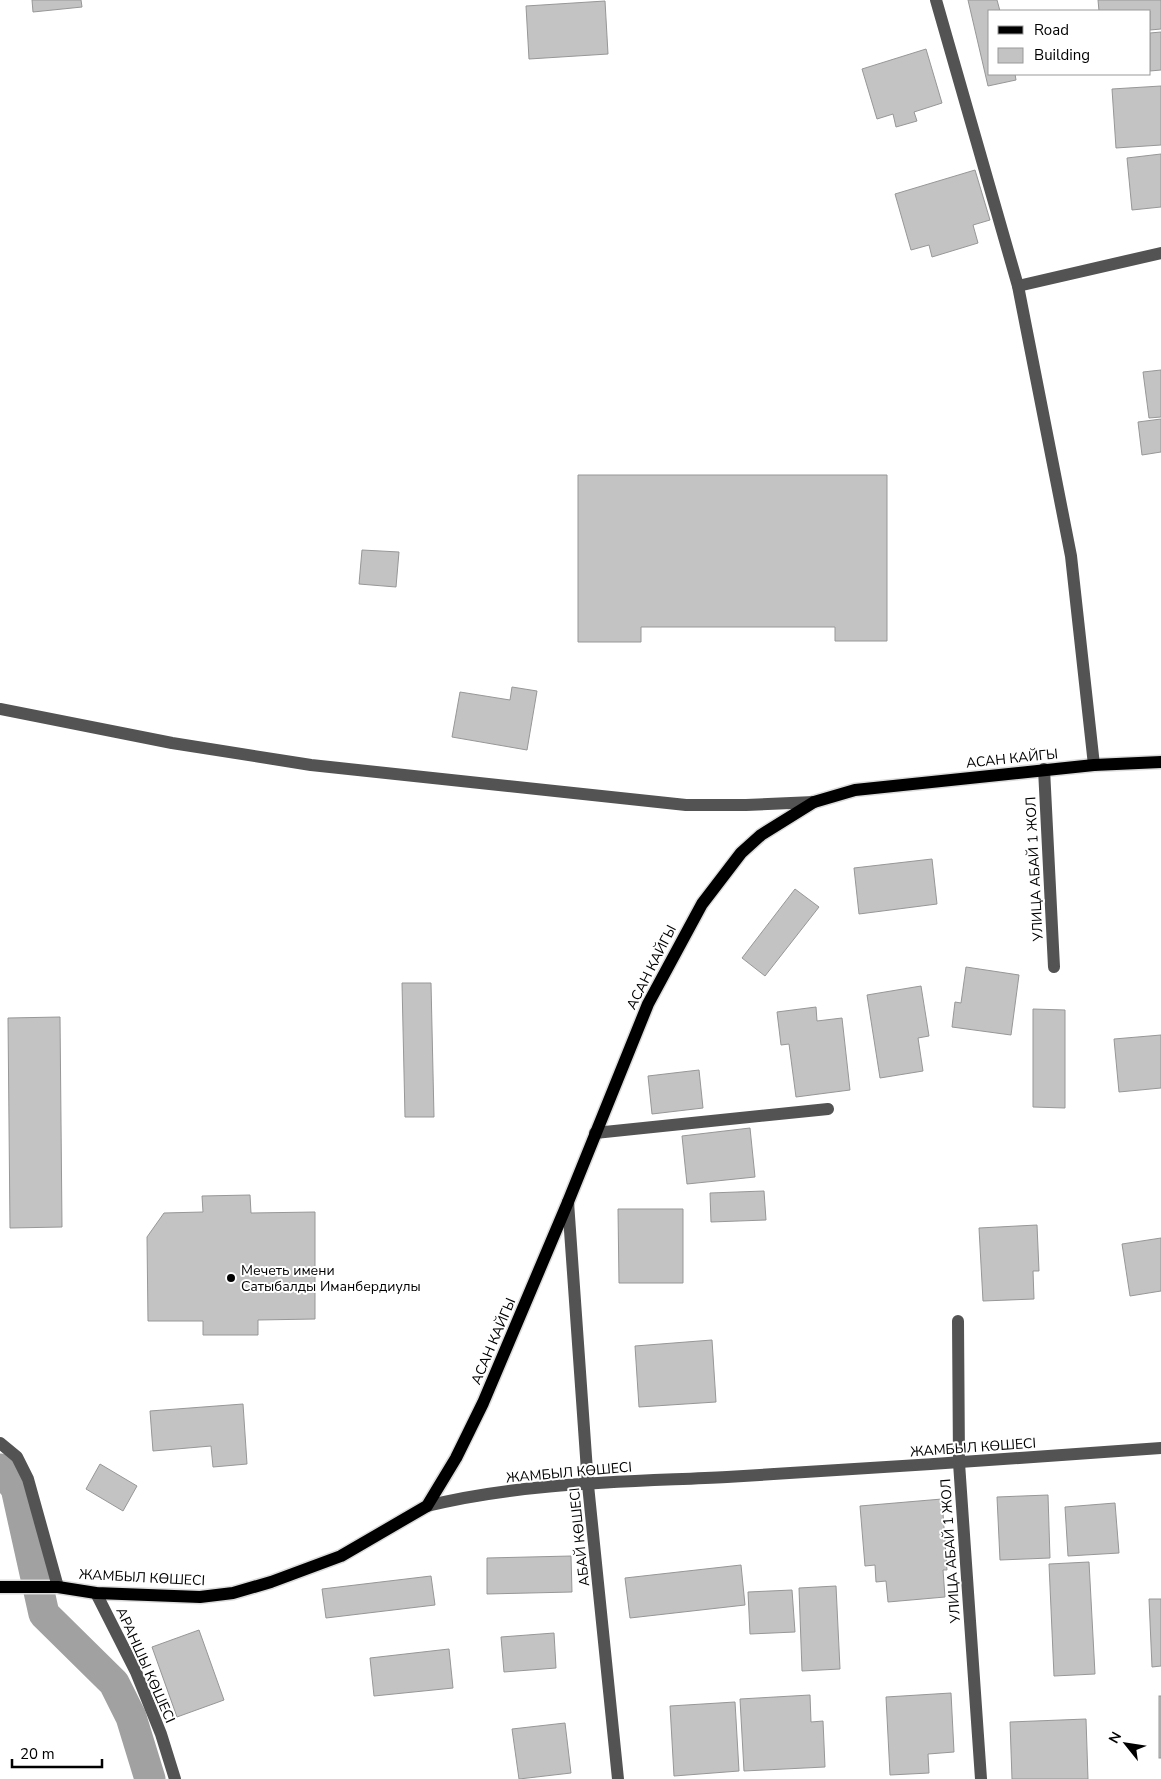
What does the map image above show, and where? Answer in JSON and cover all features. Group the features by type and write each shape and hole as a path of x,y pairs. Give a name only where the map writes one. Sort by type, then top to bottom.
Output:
{"main road":[{"name":"АСАН КАЙГЫ","path":"427,1506 456,1458 483,1403 568,1202 648,1004 702,904 741,853 761,835 814,802 855,790 1044,769 1161,762"},
{"name":"ЖАМБЫЛ КӨШЕСІ","path":"0,1587 57,1587 96,1593 200,1597 233,1593 271,1582 341,1556 427,1506"}],"street":[{"path":"936,0 1018,286 1071,556 1094,765"},
{"path":"1018,286 1161,253"},
{"path":"0,709 172,743 311,765 686,805 746,806 814,802"},
{"name":"УЛИЦА АБАЙ 1 ЖОЛ","path":"1044,769 1054,967"},
{"path":"595,1134 828,1109"},
{"name":"АБАЙ КӨШЕСІ","path":"568,1202 588,1485 618,1779"},
{"name":"УЛИЦА АБАЙ 1 ЖОЛ","path":"958,1321 959,1463 981,1779"},
{"path":"0,1443 17,1457 28,1480 57,1587"},
{"name":"ЖАМБЫЛ КӨШЕСІ","path":"427,1506 466,1496 588,1485 959,1463 1161,1448"},
{"name":"АРАНШЫ КӨШЕСІ","path":"96,1593 136,1672 161,1734 175,1779"}],"building":[{"path":"32,0 81,0 82,7 33,12"},
{"path":"968,0 997,0 1000,10 988,10 988,75 1015,75 1016,80 988,86"},
{"path":"1098,0 1161,0 1161,29 1151,30 1151,10 1099,10"},
{"path":"605,1 608,54 529,59 526,6"},
{"path":"1161,32 1161,70 1151,71 1151,33"},
{"path":"926,49 942,103 914,112 917,121 896,127 893,114 877,119 862,69"},
{"path":"1161,86 1161,145 1116,148 1112,89"},
{"path":"1161,154 1161,207 1132,210 1127,158"},
{"path":"975,170 990,220 973,225 978,243 932,257 929,245 911,250 895,194"},
{"path":"1161,370 1161,417 1149,418 1143,372"},
{"path":"1161,419 1161,452 1142,455 1138,422"},
{"path":"578,475 887,475 887,641 835,641 835,627 641,627 641,642 578,642"},
{"path":"362,550 399,552 396,587 359,584"},
{"path":"512,687 537,691 527,750 452,737 460,692 510,700"},
{"path":"932,859 937,904 859,914 854,868"},
{"path":"795,889 819,907 765,976 742,958"},
{"path":"966,967 1019,975 1011,1035 952,1027 955,1002 961,1003"},
{"path":"402,983 431,983 434,1117 405,1117"},
{"path":"921,986 929,1036 918,1038 923,1071 880,1078 867,995"},
{"path":"816,1007 817,1021 842,1018 850,1090 796,1097 789,1044 781,1045 777,1012"},
{"path":"1033,1009 1065,1010 1065,1108 1033,1107"},
{"path":"60,1017 62,1227 10,1228 8,1018"},
{"path":"1161,1035 1161,1088 1119,1092 1114,1039"},
{"path":"699,1070 703,1108 652,1114 648,1076"},
{"path":"750,1128 755,1177 687,1184 682,1136"},
{"path":"764,1191 766,1220 711,1222 710,1193"},
{"name":"Мечеть имени Сатыбалды Иманбердиулы","path":"250,1195 251,1213 315,1212 315,1319 258,1320 258,1335 203,1335 203,1321 148,1321 147,1237 164,1213 203,1212 202,1196"},
{"path":"618,1209 683,1209 683,1283 619,1283"},
{"path":"1037,1225 1039,1271 1033,1271 1034,1299 983,1301 979,1228"},
{"path":"1161,1238 1161,1291 1130,1296 1122,1244"},
{"path":"712,1340 716,1402 639,1407 635,1346"},
{"path":"243,1404 247,1464 213,1467 211,1446 153,1451 150,1411"},
{"path":"100,1464 137,1486 123,1511 86,1489"},
{"path":"1048,1495 1050,1558 1000,1560 997,1497"},
{"path":"942,1499 947,1570 943,1570 945,1597 888,1602 886,1581 876,1582 875,1565 865,1566 860,1506"},
{"path":"1115,1503 1119,1553 1068,1556 1065,1507"},
{"path":"571,1556 572,1592 487,1594 487,1558"},
{"path":"1089,1562 1095,1674 1054,1676 1049,1564"},
{"path":"741,1565 745,1605 630,1618 625,1578"},
{"path":"431,1576 435,1605 326,1618 322,1589"},
{"path":"836,1586 840,1669 802,1671 799,1588"},
{"path":"792,1590 795,1632 750,1634 748,1592"},
{"path":"1149,1599 1161,1599 1161,1666 1152,1667"},
{"path":"199,1630 224,1700 177,1717 152,1647"},
{"path":"554,1633 556,1668 504,1672 501,1637"},
{"path":"449,1649 453,1688 374,1696 370,1658"},
{"path":"951,1693 954,1752 928,1754 929,1773 890,1775 886,1697"},
{"path":"810,1695 811,1722 823,1721 825,1767 744,1771 740,1699"},
{"path":"1159,1696 1161,1696 1161,1758 1159,1758"},
{"path":"735,1702 739,1771 674,1776 670,1706"},
{"path":"1086,1719 1088,1779 1012,1779 1010,1722"},
{"path":"565,1723 571,1773 519,1779 512,1729"}],"waterway":[{"path":"0,1469 16,1488 44,1614 114,1683 131,1717 150,1779"}],"place":[{"name":"Мечеть имени Сатыбалды Иманбердиулы","path":"231,1278"}]}
